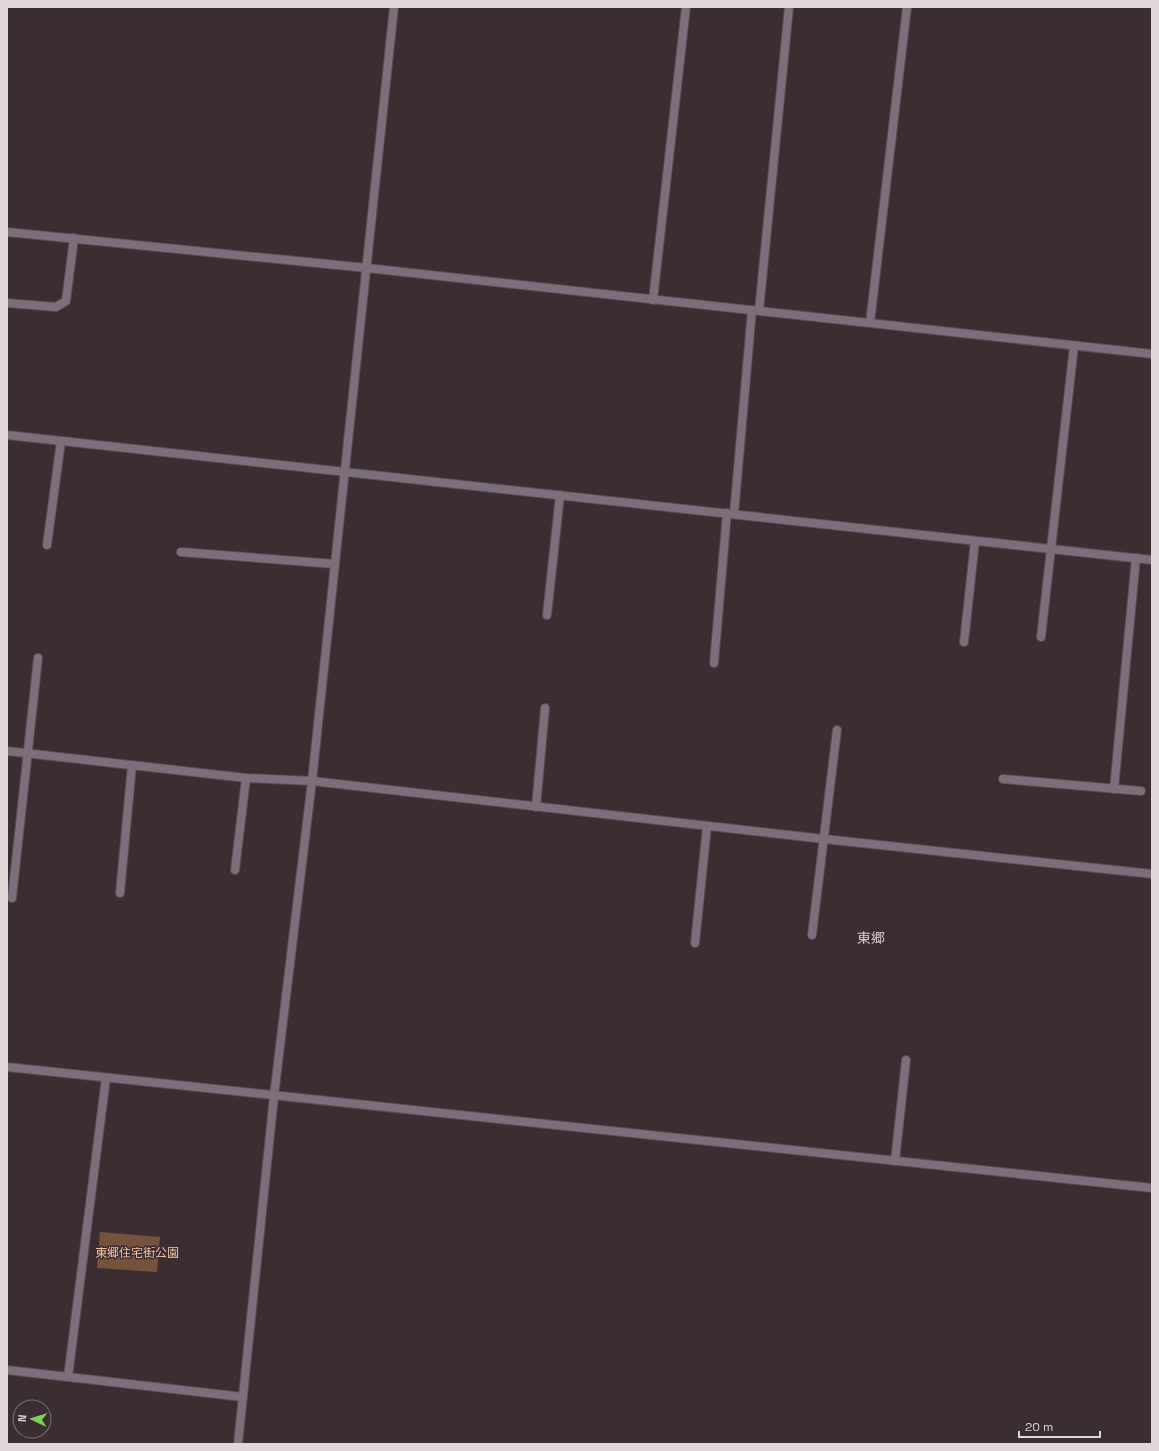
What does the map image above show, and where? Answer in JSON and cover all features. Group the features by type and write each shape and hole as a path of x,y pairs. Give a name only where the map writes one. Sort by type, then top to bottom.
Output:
{"street":[{"path":"238,1444 274,1096 312,782 394,7"},
{"path":"653,300 686,7"},
{"path":"714,663 789,7"},
{"path":"870,324 907,7"},
{"path":"7,232 367,268 1152,354"},
{"path":"7,303 56,307 66,301 74,238"},
{"path":"1041,637 1074,346"},
{"path":"7,435 1152,560"},
{"path":"47,545 61,441"},
{"path":"547,615 560,495"},
{"path":"964,642 975,541"},
{"path":"182,552 335,564"},
{"path":"1114,789 1136,558"},
{"path":"12,898 38,658"},
{"path":"536,807 545,708"},
{"path":"812,935 837,730"},
{"path":"7,751 246,778 312,782 1152,874"},
{"path":"120,893 132,765"},
{"path":"235,870 246,778"},
{"path":"1003,779 1141,791"},
{"path":"695,943 707,826"},
{"path":"895,1161 906,1060"},
{"path":"7,1067 1152,1188"},
{"path":"68,1377 106,1078"},
{"path":"7,1370 243,1397"}],"green space":[{"name":"東郷住宅街公園","path":"100,1232 160,1237 157,1272 97,1268"}],"district":[{"name":"東郷","path":"871,938"}]}
